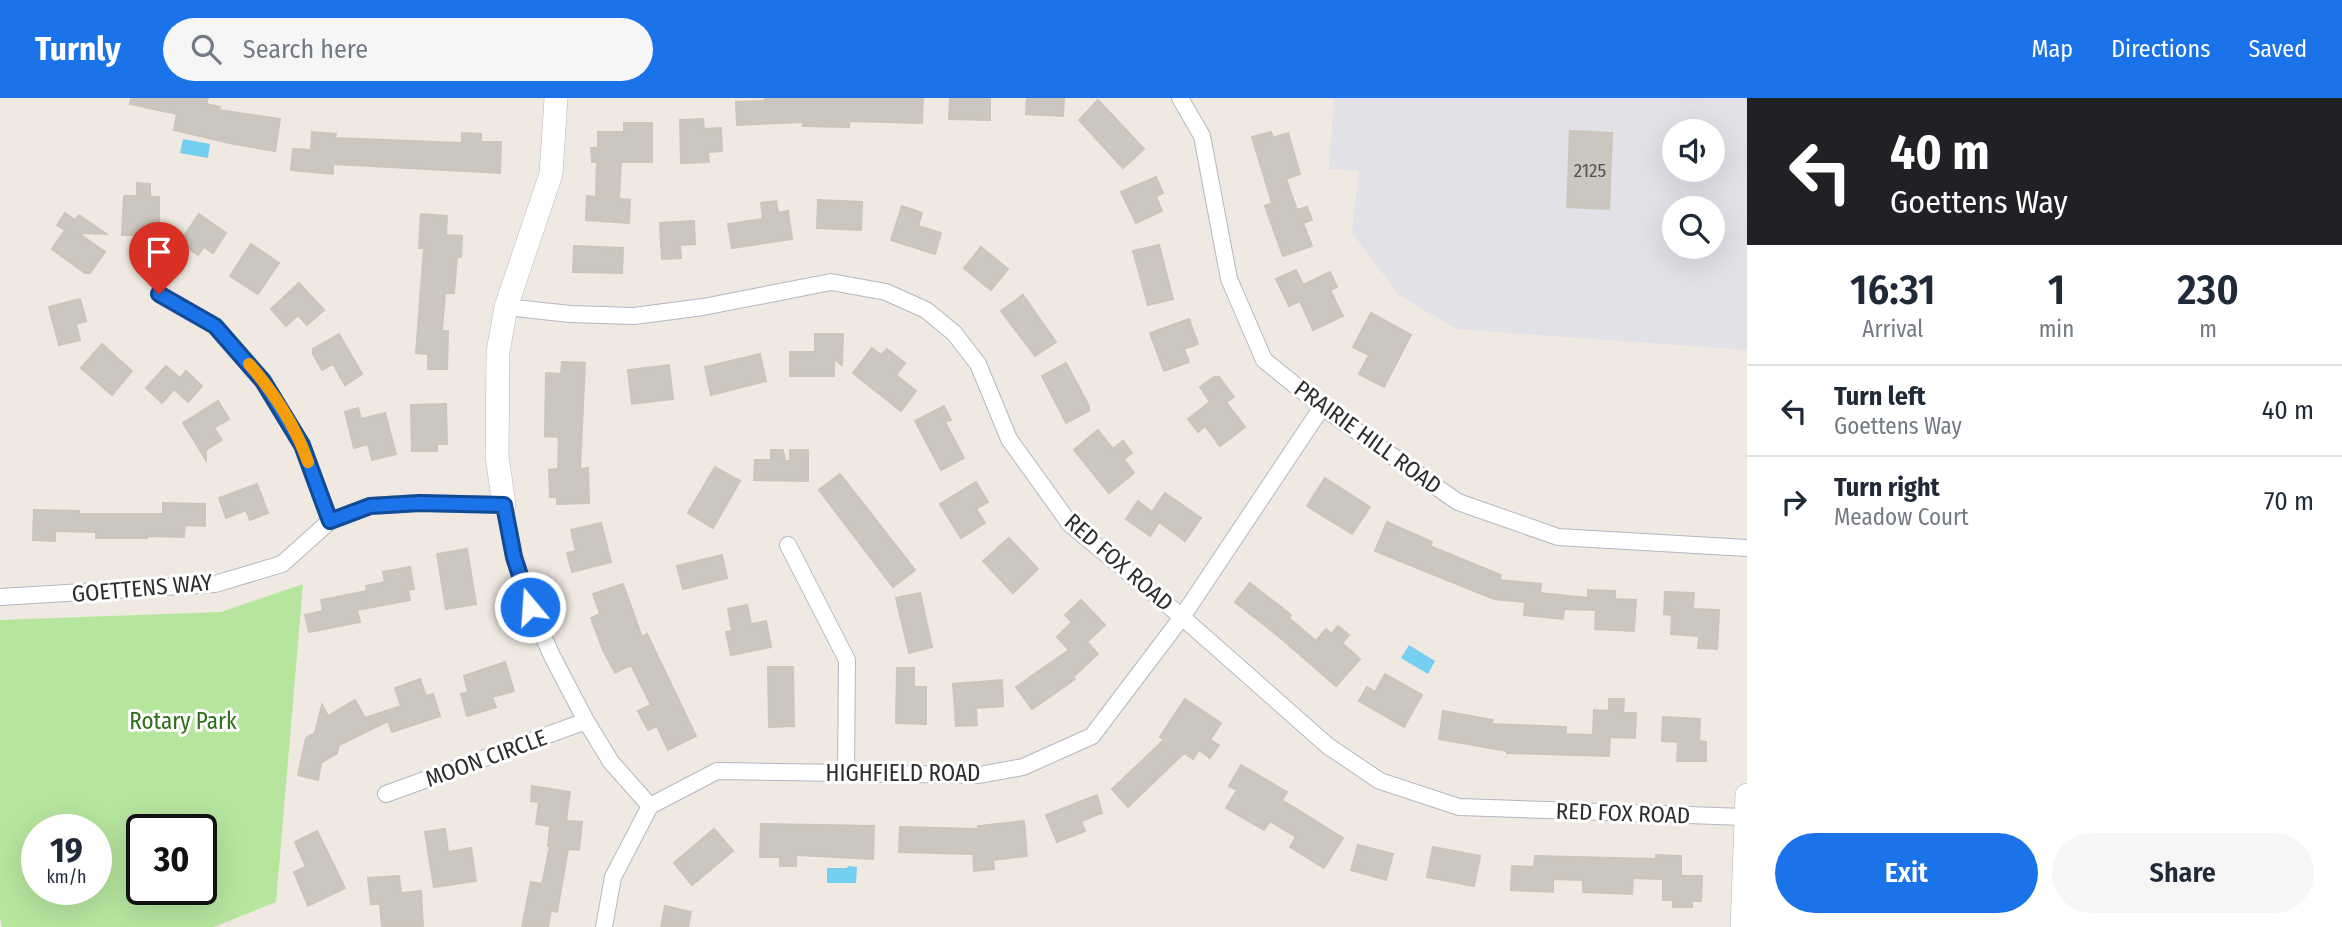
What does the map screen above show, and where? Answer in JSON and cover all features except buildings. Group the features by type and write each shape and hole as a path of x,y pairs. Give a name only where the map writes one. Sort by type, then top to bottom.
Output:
{"street":[{"path":"556,98 551,174 506,307 498,352 496,456 514,557 530,607 586,721 611,762 650,806 613,877 604,927"},
{"name":"PRAIRIE HILL ROAD","path":"1180,98 1202,136 1228,279 1264,360 1322,407 1458,502 1558,537 1747,548"},
{"name":"RED FOX ROAD","path":"506,307 570,314 634,316 703,307 831,282 886,292 926,310 954,334 978,364 1009,439 1070,524 1182,617 1328,746 1380,781 1459,807 1746,806"},
{"path":"159,294 215,326 263,381 302,445 330,521"},
{"name":"HIGHFIELD ROAD","path":"650,806 717,771 979,775 1023,767 1092,736 1182,617 1322,407"},
{"name":"GOETTENS WAY","path":"0,597 215,584 282,564 330,521 370,506 420,503 504,505"},
{"path":"788,545 847,660 846,774"},
{"name":"MOON CIRCLE","path":"386,794 586,721"},
{"path":"1742,927 1746,806"}],"shaded area":[{"path":"1334,98 1747,98 1747,350 1456,329 1399,295 1352,233 1359,171 1329,169"}],"green space":[{"name":"Rotary Park","path":"303,584 276,902 214,927 2,927 0,620 221,612"}],"water":[{"path":"183,139 210,144 208,158 180,153"},
{"path":"1409,645 1435,661 1428,674 1401,658"},
{"path":"857,867 856,883 827,883 827,868"}],"slow traffic":[{"path":"249,364 263,381 302,445 308,462"}],"route":[{"path":"159,294 215,326 263,381 302,445 330,521 370,506 420,503 504,505 514,557 530,607"}]}
